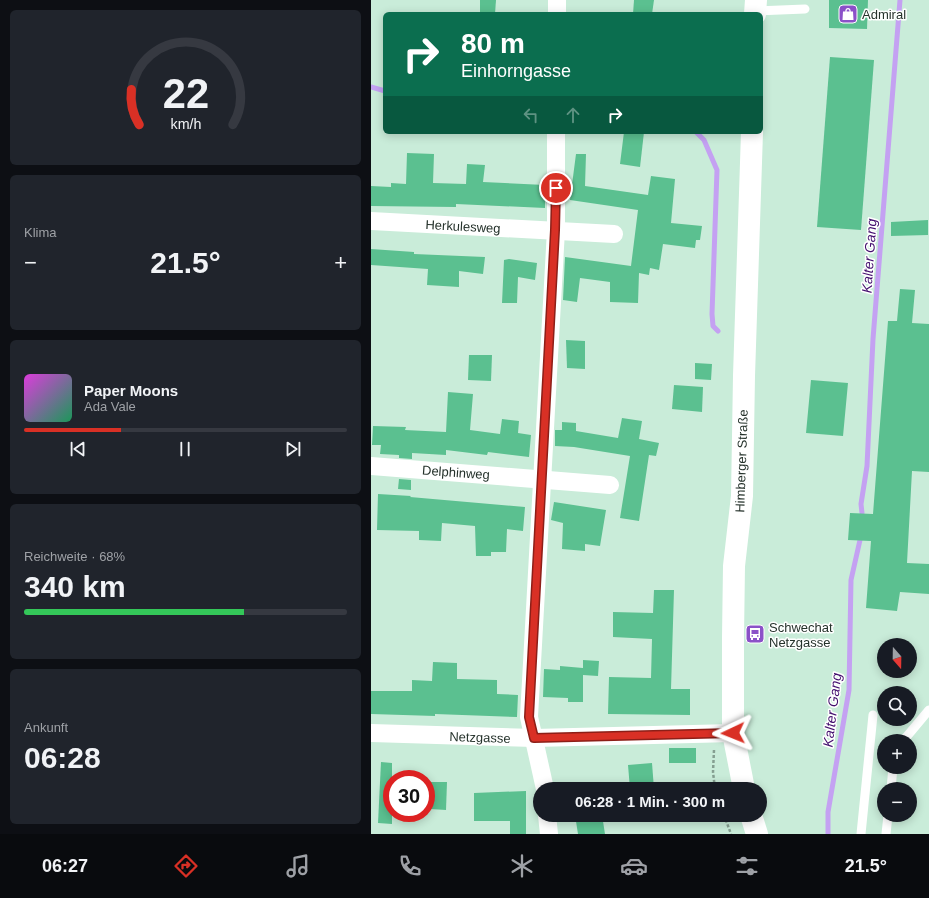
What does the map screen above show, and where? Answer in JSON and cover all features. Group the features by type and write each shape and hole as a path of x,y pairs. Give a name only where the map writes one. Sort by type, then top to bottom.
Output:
{"main road":[{"name":"Himberger Straße","path":"743,782 733,733 734,566 742,496 743,376 752,134"},
{"path":"753,822 757,834"}],"street":[{"path":"557,0 557,12"},
{"path":"543,782 529,717 555,230 556,134"},
{"name":"Herkulesweg","path":"371,221 614,234"},
{"name":"Delphinweg","path":"371,466 542,478 610,485"},
{"name":"Netzgasse","path":"371,733 534,738 733,733"},
{"path":"548,822 549,834"}],"lane":[{"path":"756,8 805,9"},
{"path":"909,734 929,710"},
{"path":"861,834 873,715"},
{"path":"886,834 887,822"}],"path":[{"path":"727,822 731,834"}],"building":[{"path":"480,0 496,0 495,12 480,12"},
{"path":"634,0 654,0 652,12 633,12"},
{"name":"Admiral","path":"829,0 868,0 867,29 829,28"},
{"path":"830,57 874,60 861,230 817,227"},
{"path":"624,134 644,134 640,167 620,164"},
{"path":"407,153 434,154 433,183 466,184 467,164 485,165 483,182 545,185 545,208 456,204 456,207 371,206 371,186 391,187 391,183 406,184"},
{"path":"576,154 586,154 585,186 648,195 651,176 675,179 671,223 702,226 700,240 696,240 695,248 663,244 659,270 650,268 649,275 639,273 638,303 610,302 610,282 580,278 577,302 563,300 565,257 631,266 638,210 570,200"},
{"path":"928,220 928,235 891,236 891,222"},
{"path":"371,249 414,252 414,254 485,257 483,274 459,271 459,287 427,285 428,269 371,265"},
{"path":"509,259 537,263 535,280 518,277 517,303 502,303 504,260"},
{"path":"900,289 915,290 912,323 929,324 929,472 912,471 907,563 929,564 929,594 900,592 897,611 866,608 871,541 848,540 850,513 873,514 888,321 897,321"},
{"path":"566,340 585,341 585,369 567,368"},
{"path":"469,355 492,355 491,381 468,380"},
{"path":"695,363 712,364 711,380 695,379"},
{"path":"811,380 848,383 843,436 806,433"},
{"path":"674,385 703,387 702,412 672,409"},
{"path":"448,392 473,394 470,430 500,434 502,419 519,421 518,433 531,435 529,457 488,452 487,455 446,450 446,455 412,453 412,459 399,458 399,455 380,454 381,445 372,445 373,426 406,427 405,430 446,432"},
{"path":"622,418 642,421 639,439 659,443 656,456 649,455 639,521 620,518 630,456 574,447 555,446 555,430 562,430 562,422 576,423 576,431 618,438"},
{"path":"399,479 411,480 411,490 398,489"},
{"path":"378,494 525,507 523,531 507,529 506,552 491,552 491,556 476,556 475,526 442,523 441,541 419,540 419,531 377,530"},
{"path":"554,502 606,510 600,546 585,544 585,551 562,549 563,523 551,520"},
{"path":"654,590 674,590 671,689 690,689 690,715 608,714 609,677 651,678 652,639 613,637 613,612 653,613"},
{"path":"583,660 599,661 598,676 583,675 583,702 568,702 568,698 543,697 544,669 560,670 560,666 583,668"},
{"path":"433,662 457,663 457,679 497,680 497,694 518,695 517,717 435,714 435,716 371,714 371,691 412,691 412,680 432,681"},
{"path":"669,748 696,748 696,763 669,763"},
{"path":"381,762 392,763 392,770 383,770 383,822 392,822 392,824 378,823"},
{"path":"652,763 653,782 629,782 628,765"},
{"path":"435,782 447,782 446,810 435,809"},
{"path":"526,791 526,834 510,834 510,821 474,821 474,793"},
{"path":"576,822 603,822 605,834 578,834"}],"waterway":[{"name":"Kalter Gang","path":"862,513 861,504 867,466 873,339 900,0"},
{"path":"371,87 383,90"},
{"path":"698,134 704,140 717,170 712,314 713,326 718,331"},
{"name":"Kalter Gang","path":"828,834 828,812 849,690 851,580 860,540"}],"place":[{"name":"Admiral","path":"848,14"},
{"name":"Schwechat Netzgasse","path":"755,634"}],"route":[{"path":"556,188 529,717 534,738 733,733"}]}
